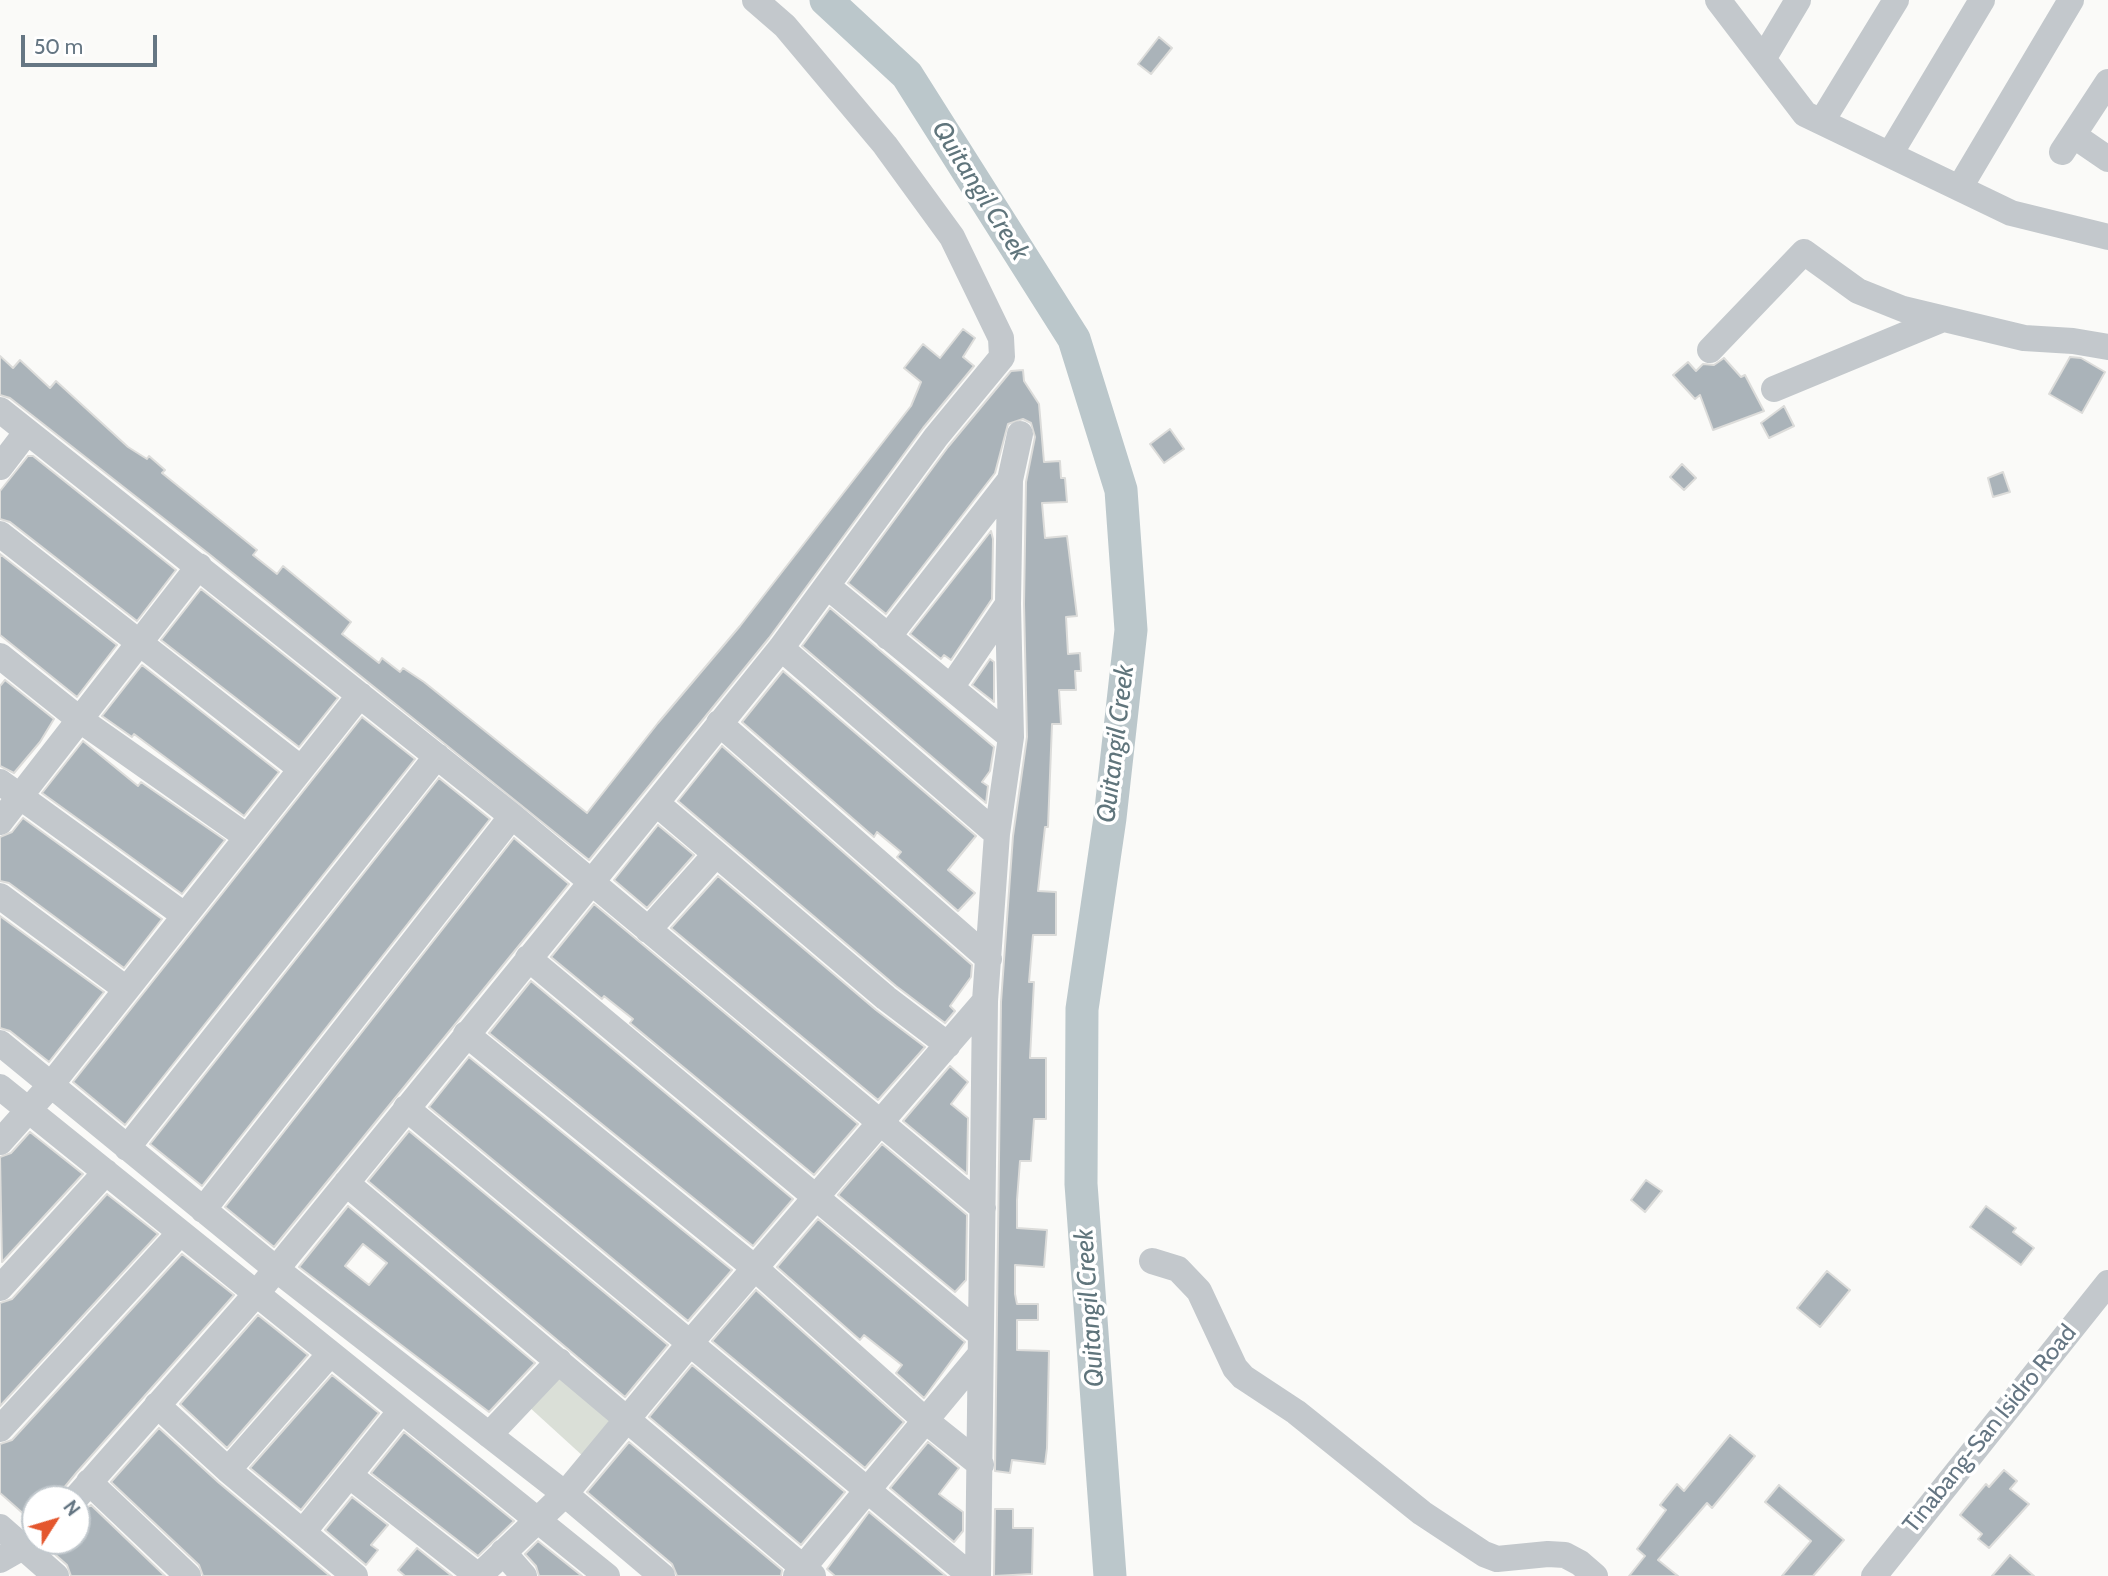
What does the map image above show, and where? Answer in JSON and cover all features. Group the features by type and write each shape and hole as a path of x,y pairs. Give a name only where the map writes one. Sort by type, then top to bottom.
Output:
{"street":[{"path":"87,1485 256,1294 656,803 781,648 936,437 1002,357 1003,348 975,279 952,237 876,135 785,26 755,0"},
{"path":"1718,0 1805,114 2011,214 2108,237"},
{"path":"1763,59 1798,0"},
{"path":"1822,121 1896,0"},
{"path":"1890,153 1982,0"},
{"path":"1960,187 2071,0"},
{"path":"2108,82 2068,143 2108,159"},
{"path":"1710,349 1804,252 1858,291 1903,309 2024,338 2073,341 2108,347"},
{"path":"1774,388 1943,319"},
{"path":"0,410 512,816 983,1208"},
{"path":"0,467 26,433"},
{"path":"978,1576 985,1002 997,834 1011,737 1008,604 1010,480 1020,434"},
{"path":"888,637 1010,480"},
{"path":"0,534 300,768"},
{"path":"0,822 10,789 79,719 199,566"},
{"path":"827,586 1011,737"},
{"path":"952,686 1008,604"},
{"path":"781,648 997,834"},
{"path":"0,656 79,719 247,837"},
{"path":"0,1142 50,1086 360,695"},
{"path":"719,723 989,959"},
{"path":"127,1148 437,756"},
{"path":"10,789 184,915"},
{"path":"656,803 886,998 948,1045"},
{"path":"203,1210 512,816"},
{"path":"648,930 716,854"},
{"path":"0,896 126,989"},
{"path":"528,958 819,1197 979,1345"},
{"path":"349,1475 479,1576 541,1520 565,1494 691,1342 985,1002"},
{"path":"466,1034 756,1269 926,1421 981,1465"},
{"path":"0,1043 276,1269 565,1494 662,1576"},
{"path":"0,1087 400,1412 541,1520 607,1576"},
{"path":"406,1108 971,1576"},
{"path":"0,1288 106,1172"},
{"path":"346,1183 559,1361 804,1573 926,1421 979,1345"},
{"path":"0,1429 180,1233"},
{"path":"1152,1261 1178,1269 1199,1291 1235,1368 1243,1377 1296,1412 1422,1513 1484,1554 1497,1559 1565,1555 1595,1576"},
{"name":"Tinabang-San Isidro Road","path":"1874,1576 2108,1283"},
{"path":"228,1470 330,1354"},
{"path":"489,1435 559,1361"},
{"path":"157,1405 228,1470 355,1576"},
{"path":"303,1532 400,1412"},
{"path":"91,1498 188,1576"},
{"path":"0,1527 21,1538"},
{"path":"0,1560 21,1548"},
{"path":"503,1552 524,1576"},
{"path":"39,1555 55,1576"}],"shaded area":[{"path":"557,1373 614,1423 584,1457 528,1406"}],"building":[{"path":"1159,37 1172,48 1151,74 1138,64"},
{"path":"963,329 975,338 963,357 974,366 923,428 769,638 589,860 209,554 10,398 0,395 0,356 13,368 20,360 50,388 56,381 128,447 147,459 149,456 165,470 162,473 257,550 253,555 277,574 283,566 351,622 342,634 379,663 382,658 400,672 403,668 424,682 587,813 740,626 911,406 921,382 904,368 923,344 940,358"},
{"path":"2070,357 2081,358 2105,372 2082,413 2049,394"},
{"path":"1724,358 1741,377 1745,375 1764,411 1713,430 1700,395 1695,399 1673,375 1688,362 1696,371 1703,364 1714,365"},
{"path":"1023,370 1024,381 1039,404 1044,462 1060,461 1061,478 1065,478 1067,502 1042,503 1045,538 1067,536 1077,616 1066,617 1068,654 1080,653 1081,671 1075,671 1076,690 1059,690 1061,724 1052,724 1048,827 1045,827 1038,891 1056,892 1056,935 1033,935 1029,982 1034,982 1030,1058 1046,1058 1046,1119 1034,1119 1031,1161 1020,1161 1017,1200 1017,1228 1047,1230 1044,1267 1015,1265 1015,1294 1017,1304 1038,1304 1038,1320 1017,1320 1017,1350 1049,1351 1047,1448 1045,1464 1012,1460 1010,1473 995,1471 1001,1002 1013,836 1027,737 1024,604 1026,482 1035,437 1031,423 1023,419 1008,424 995,473 886,614 848,583 948,447 1011,371"},
{"path":"1784,406 1794,426 1769,438 1761,423"},
{"path":"1170,429 1184,449 1164,463 1150,444"},
{"path":"28,456 33,456 176,570 137,621 10,522 0,519 0,491"},
{"path":"1682,464 1696,478 1684,490 1670,477"},
{"path":"2003,472 2010,492 1993,497 1988,478"},
{"path":"991,531 992,599 951,660 944,655 941,659 910,634"},
{"path":"0,554 117,645 77,697 0,635"},
{"path":"201,589 338,698 299,747 161,640"},
{"path":"830,608 994,747 990,771 982,782 988,786 986,803 802,646"},
{"path":"990,659 994,662 994,702 972,685"},
{"path":"142,665 279,772 244,816 134,734 132,737 102,716"},
{"path":"783,671 976,836 948,870 975,893 958,911 897,857 901,852 877,832 874,837 742,722"},
{"path":"5,680 54,719 40,742 14,773 0,766 0,686"},
{"path":"362,717 415,759 125,1125 73,1082"},
{"path":"83,741 138,786 141,782 225,840 182,894 42,793"},
{"path":"722,746 972,965 971,977 950,1006 955,1011 945,1023 896,986 678,801"},
{"path":"439,778 490,819 202,1186 150,1144"},
{"path":"23,818 162,919 124,968 9,883 0,881 0,837 12,832"},
{"path":"658,825 694,855 647,908 614,880"},
{"path":"514,838 569,884 274,1247 225,1207"},
{"path":"718,876 876,1010 925,1047 878,1100 671,928"},
{"path":"594,904 858,1124 814,1175 630,1023 633,1019 604,996 602,999 551,957"},
{"path":"0,916 104,992 49,1062 10,1031 0,1028"},
{"path":"531,981 793,1199 753,1246 489,1033"},
{"path":"469,1057 732,1270 688,1321 429,1107"},
{"path":"950,1066 968,1082 951,1104 968,1118 967,1174 903,1121"},
{"path":"409,1131 668,1345 625,1397 368,1181"},
{"path":"30,1132 83,1174 2,1262 0,1157 11,1153"},
{"path":"882,1144 967,1215 966,1280 955,1292 838,1195"},
{"path":"1646,1180 1662,1191 1645,1212 1631,1200"},
{"path":"107,1194 158,1234 0,1406 0,1303 12,1299"},
{"path":"348,1206 535,1363 489,1412 299,1267","holes":["363,1244 387,1263 369,1285 345,1266"]},
{"path":"1986,1206 2016,1228 2013,1232 2034,1248 2021,1265 1970,1227"},
{"path":"818,1219 965,1342 924,1398 896,1373 902,1365 864,1335 860,1340 777,1267"},
{"path":"182,1254 234,1295 66,1485 21,1485 21,1512 0,1493 0,1444 12,1440"},
{"path":"1827,1271 1850,1290 1820,1327 1797,1308"},
{"path":"756,1290 904,1422 865,1468 712,1341"},
{"path":"258,1315 308,1355 227,1448 180,1404"},
{"path":"692,1365 845,1492 801,1545 649,1417"},
{"path":"332,1375 379,1413 301,1510 250,1468"},
{"path":"159,1428 218,1482 330,1576 203,1576 199,1565 111,1482"},
{"path":"404,1432 514,1521 478,1556 371,1473"},
{"path":"1730,1435 1755,1456 1712,1508 1707,1503 1658,1560 1678,1576 1629,1576 1645,1556 1637,1549 1666,1510 1660,1505 1677,1484 1684,1491"},
{"path":"629,1442 782,1570 781,1576 677,1576 672,1564 587,1492"},
{"path":"928,1442 959,1468 939,1494 963,1512 963,1531 954,1542 890,1488"},
{"path":"2004,1470 2017,1481 2010,1489 2029,1504 1989,1548 1978,1539 1982,1534 1960,1515 1986,1484 1989,1487"},
{"path":"1779,1485 1844,1540 1813,1576 1782,1576 1811,1541 1765,1502"},
{"path":"352,1497 388,1525 371,1545 378,1550 366,1565 325,1530"},
{"path":"91,1505 165,1576 71,1576 67,1565 56,1555 91,1555"},
{"path":"995,1509 1013,1509 1013,1528 1033,1528 1032,1574 994,1576"},
{"path":"869,1512 946,1576 835,1576 827,1569"},
{"path":"538,1541 582,1576 539,1576 536,1566 525,1554"},
{"path":"417,1548 452,1576 405,1576 398,1570"},
{"path":"2010,1555 2034,1576 1992,1576"}],"waterway":[{"name":"Quitangil Creek","path":"826,0 907,75 1074,339 1121,490 1131,630 1110,818 1082,1009 1081,1184 1110,1576"}]}
